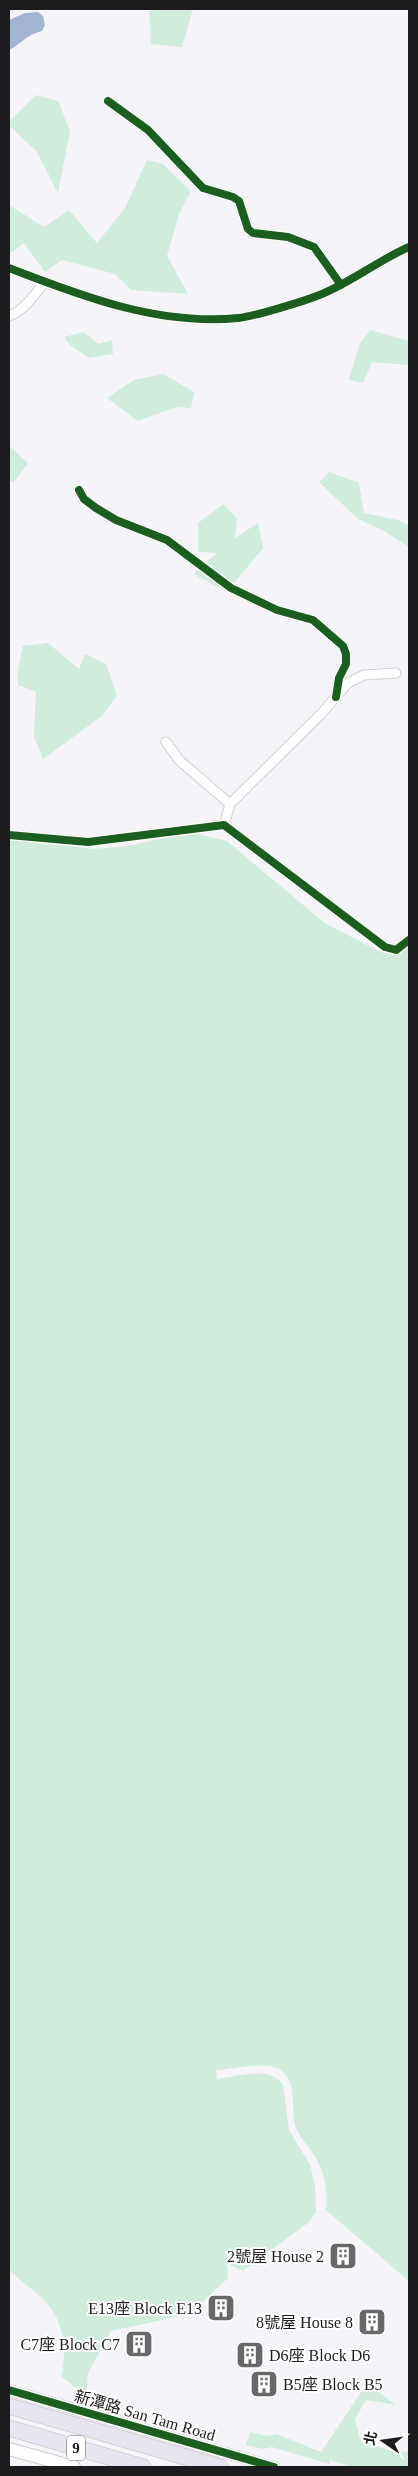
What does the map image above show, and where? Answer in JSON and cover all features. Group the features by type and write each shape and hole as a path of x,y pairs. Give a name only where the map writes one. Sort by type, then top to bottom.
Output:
{"highway":[{"name":"9","path":"9,2406 220,2467"},
{"name":"9","path":"9,2428 144,2467"}],"main road":[{"path":"9,2448 74,2467"}],"street":[{"path":"108,101 148,130 203,188 233,197 239,201 248,228 253,233 288,237 314,247 340,285"},
{"path":"9,268 81,296 166,316 199,319 239,318 320,295 409,247"},
{"path":"9,316 18,312 29,302 45,282"},
{"path":"79,490 84,499 96,508 116,520 167,540 231,588 277,610 313,620 343,646 346,654 346,664 339,678 336,697"},
{"path":"224,825 230,804 348,683 364,675 396,673"},
{"path":"166,742 179,760 230,804"},
{"path":"9,835 88,842 224,825 385,947 396,950 409,940"},
{"name":"新潭路 San Tam Road","path":"9,2390 274,2467"}],"green space":[{"path":"193,9 182,47 151,44 149,11"},
{"path":"36,95 58,101 70,131 58,193 37,152 9,125 9,122"},
{"path":"147,160 163,164 191,191 179,214 167,256 188,294 131,290 115,274 62,260 45,272 24,243 9,254 9,205 44,227 69,210 97,243 125,208"},
{"path":"370,330 409,341 409,365 372,362 363,383 349,380 359,345"},
{"path":"84,332 98,344 112,340 113,354 89,358 69,344 64,337"},
{"path":"163,374 194,392 191,408 176,407 138,421 107,398 134,380"},
{"path":"9,446 28,463 14,482 9,480"},
{"path":"329,472 359,483 364,513 398,520 409,526 409,547 384,531 358,519 319,482"},
{"path":"224,504 237,519 235,538 258,523 263,548 227,592 193,574 217,553 198,552 198,523"},
{"path":"48,643 79,669 85,654 106,664 117,696 102,716 43,759 34,737 36,692 18,685 18,669 23,646"},
{"path":"189,832 227,841 326,924 383,953 398,954 409,945 409,2281 326,2210 323,2174 316,2158 297,2130 293,2114 292,2087 284,2073 271,2066 247,2066 216,2070 217,2079 262,2074 270,2075 283,2085 289,2130 310,2165 315,2184 316,2212 309,2222 243,2271 227,2263 228,2278 190,2314 111,2331 88,2373 86,2396 61,2376 64,2356 63,2336 51,2308 40,2296 9,2270 9,839 94,849 128,846"},
{"path":"367,2383 396,2405 366,2400 355,2419 359,2436 383,2448 402,2452 409,2451 409,2467 353,2467 330,2460 329,2464 272,2447 263,2449 246,2445 250,2432 268,2436 277,2434 321,2452"}],"water":[{"path":"38,12 43,16 45,25 42,31 31,35 9,50 9,20 25,13"}],"cycle path":[{"path":"108,101 148,130 203,188 233,197 239,201 248,229 253,233 288,237 314,247 341,285"},
{"path":"9,268 64,289 121,307 179,318 238,318 280,308 322,294 409,247"},
{"path":"79,490 84,499 96,508 116,520 167,540 231,588 277,610 313,620 343,646 346,654 346,664 339,678 336,697"},
{"path":"9,835 88,842 224,825 385,947 396,950 409,940"},
{"path":"9,2390 274,2467"}],"place":[{"name":"2號屋 House 2","path":"343,2256"},
{"name":"E13座 Block E13","path":"221,2308"},
{"name":"8號屋 House 8","path":"372,2322"},
{"name":"C7座 Block C7","path":"139,2344"},
{"name":"D6座 Block D6","path":"250,2355"},
{"name":"B5座 Block B5","path":"264,2384"}]}
